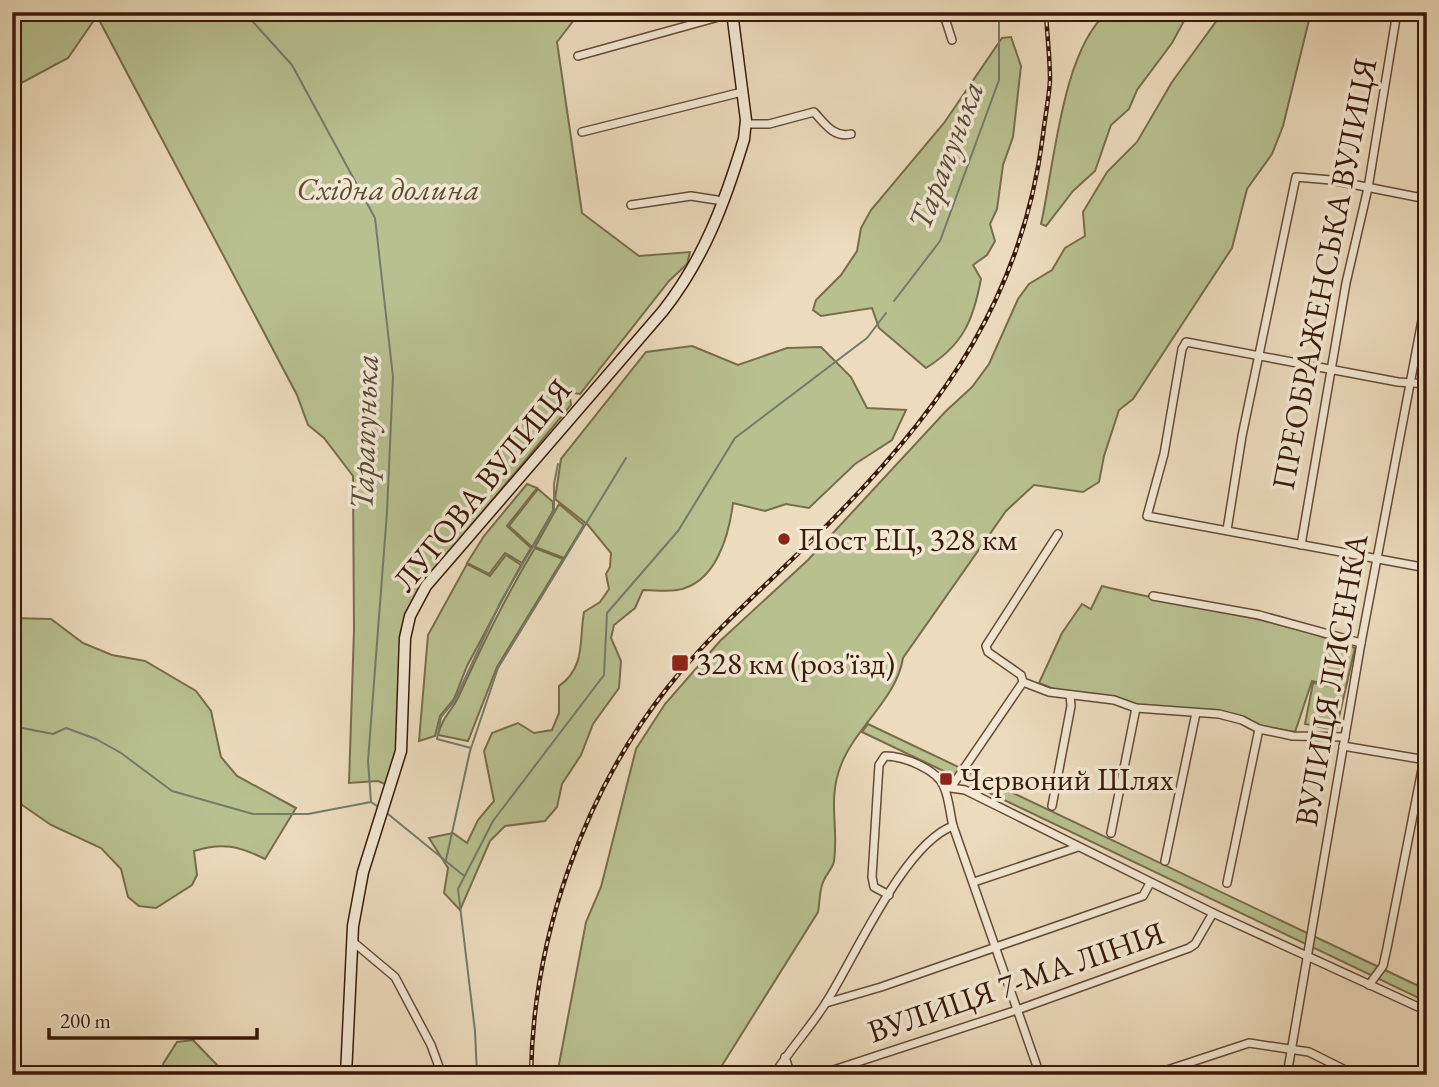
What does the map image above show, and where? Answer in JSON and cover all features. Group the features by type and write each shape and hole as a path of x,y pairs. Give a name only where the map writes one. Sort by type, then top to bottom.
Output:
{"street":[{"path":"943,12 952,40"},
{"name":"ПРЕОБРАЖЕНСЬКА ВУЛИЦЯ","path":"1301,545 1304,511 1333,368 1346,283 1368,188 1397,12"},
{"path":"578,56 732,13"},
{"name":"ЛУГОВА ВУЛИЦЯ","path":"346,1075 352,941 363,872 401,751 405,638 410,616 426,586 686,282 703,252 744,139 742,92 732,13"},
{"path":"582,132 742,92"},
{"path":"745,124 769,124 814,112 831,131 842,136 851,134"},
{"path":"1227,530 1274,271 1296,177 1427,198"},
{"path":"631,205 691,196 723,201"},
{"name":"ВУЛИЦЯ ЛИСЕНКА","path":"1287,1075 1376,559 1427,294"},
{"path":"1427,384 1185,342 1164,454 1147,516 1427,568"},
{"path":"1058,534 986,646 988,652 1022,679 1070,695 1114,700 1136,708 1233,717 1259,729 1293,736 1345,737"},
{"path":"1153,596 1259,615 1361,643"},
{"path":"1022,679 948,786 953,826 1040,1075"},
{"path":"1052,806 1071,705 1070,695"},
{"path":"1111,833 1136,708"},
{"path":"1165,861 1196,713"},
{"path":"1227,883 1259,729"},
{"path":"1369,985 1385,957 1427,744"},
{"path":"1343,746 1425,760"},
{"path":"889,895 874,887 872,877 880,765 885,756 896,756 937,777 948,786 1213,913 1427,1011"},
{"path":"774,1075 826,1003 903,871 941,830 953,826"},
{"path":"974,882 1079,847"},
{"path":"826,1003 1143,896 1150,883"},
{"name":"ВУЛИЦЯ 7-МА ЛІНІЯ","path":"818,1075 1017,1010 1189,948 1195,944 1213,913"},
{"path":"352,941 396,977 431,1045 442,1075"},
{"path":"1152,1075 1249,1043 1309,1052 1355,1075"},
{"path":"785,1057 791,1075"}],"green space":[{"name":"Східна долина","path":"12,12 574,12 574,20 557,42 582,213 639,256 690,252 687,264 669,281 580,394 574,393 570,397 571,405 423,584 408,615 397,752 387,785 378,781 349,783 354,630 353,476 324,438 308,425 297,395 97,16 68,58 12,88"},
{"path":"1108,12 1176,12 1184,21 1172,43 1137,90 1129,109 1111,125 1095,171 1073,191 1046,226 1041,224 1070,80 1092,29"},
{"path":"1223,12 1311,12 1283,126 1272,154 1247,189 1232,248 1133,399 1119,410 1104,456 1099,482 1083,492 1034,485 1006,511 903,658 893,686 847,751 841,765 834,802 834,861 822,884 818,912 716,1075 557,1075 586,922 601,887 636,749 665,704 720,641 808,560 946,411 972,387 989,364 1018,299 1029,284 1052,270 1065,248 1085,236 1083,212 1107,172 1137,142 1172,82"},
{"path":"1011,37 1021,66 1013,137 1003,165 997,209 990,224 995,241 987,255 973,265 981,279 970,320 958,341 926,368 879,328 872,308 821,316 813,310 816,300 841,275 857,251 861,228 871,210 944,123 1002,38"},
{"path":"692,346 738,365 787,348 821,347 851,377 867,408 906,410 892,440 855,464 809,508 786,504 765,511 733,503 724,543 711,568 702,578 677,590 643,590 635,608 614,625 611,638 621,661 619,688 593,724 581,755 562,784 557,807 545,821 505,826 490,841 460,910 444,893 448,868 429,838 453,833 467,843 478,820 494,801 484,751 492,733 518,723 534,733 552,730 559,713 559,686 574,670 580,652 584,612 600,602 609,589 606,574 610,567 611,553 588,525 555,499 561,459 646,352"},
{"path":"527,484 537,488 507,526 531,548 522,563 505,553 489,574 467,563 484,536"},
{"path":"538,489 553,502 553,511 532,547 509,526"},
{"path":"559,504 584,525 564,558 535,547"},
{"path":"535,548 563,559 497,667 468,741 438,735 504,603"},
{"path":"506,555 521,565 467,666 454,699 440,716 435,736 419,741 428,635 467,564 490,576"},
{"path":"1102,586 1262,620 1355,648 1336,730 1305,724 1313,683 1341,688 1312,681 1295,732 1261,726 1238,715 1136,705 1059,691 1039,683 1062,633 1082,604 1091,609"},
{"path":"12,618 51,619 83,643 112,655 145,661 196,691 211,711 221,757 237,776 296,808 265,859 247,851 222,846 194,851 197,875 192,885 156,908 139,906 128,897 121,869 101,848 51,825 12,798"},
{"path":"868,724 1427,990 1427,1002 862,732"},
{"path":"193,1040 219,1067 221,1075 166,1075 163,1064 177,1042"}],"waterway":[{"name":"Тарапунька","path":"244,12 292,65 375,218 393,377 387,512 368,761 371,802 377,806"},
{"name":"Тарапунька","path":"894,301 940,241 999,80 999,12"},
{"name":"Тарапунька","path":"477,1075 475,1031 458,889 493,821 604,675 607,613 678,531 735,438 867,338 886,313"},
{"path":"446,860 470,751 498,668 626,458"},
{"path":"471,748 437,739 441,717 455,700 501,601 554,511 554,484 558,464"},
{"path":"12,726 53,734 66,728 96,739 121,753 172,791 253,814 308,814 371,802"},
{"name":"Тарапунька","path":"388,814 463,875"}],"railway":[{"path":"531,1075 541,972 553,920 568,870 611,774 638,729 687,664 836,516 912,431 945,388 998,295 1018,245 1033,192 1043,135 1050,80 1046,12"}],"place":[{"name":"Пост ЕЦ, 328 км","path":"784,539"},
{"name":"328 км (роз'їзд)","path":"680,663"},
{"name":"Червоний Шлях","path":"946,779"}]}
